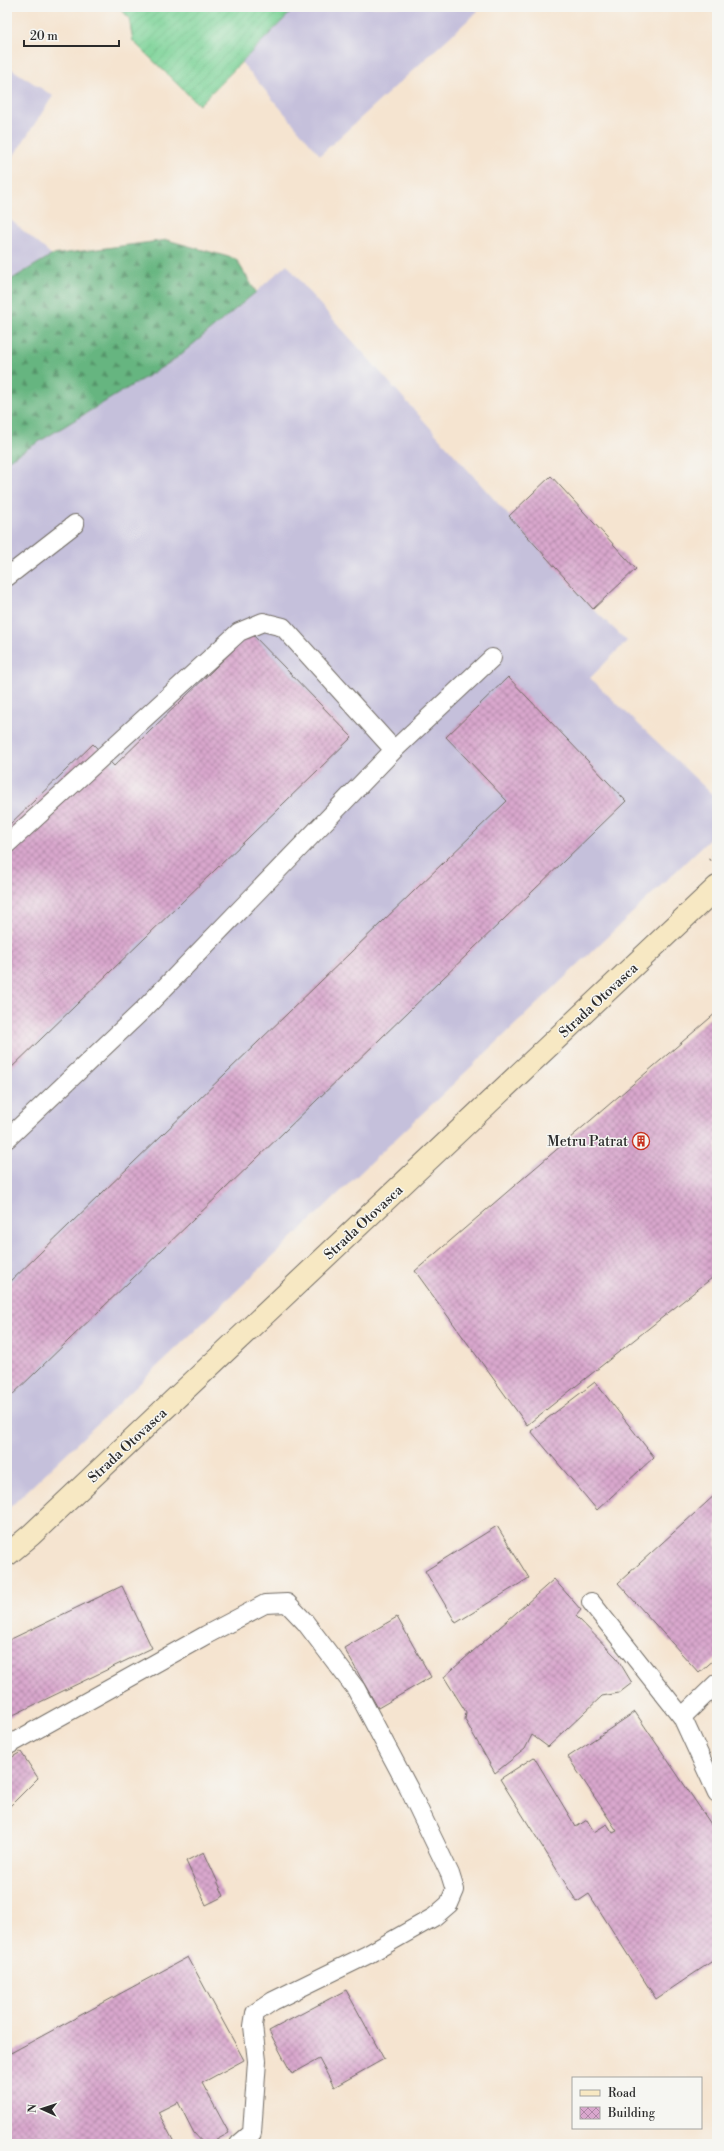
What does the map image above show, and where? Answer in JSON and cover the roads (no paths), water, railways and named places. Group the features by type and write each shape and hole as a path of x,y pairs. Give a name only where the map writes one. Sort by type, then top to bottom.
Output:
{"street":[{"name":"Strada Otovasca","path":"7,1555 37,1530 717,887"}],"lane":[{"path":"7,577 75,524"},
{"path":"7,844 239,632 263,622 283,627 394,750"},
{"path":"7,1139 144,1010 394,750 492,658"},
{"path":"591,1602 682,1717 717,1793"},
{"path":"7,1746 206,1635 265,1604 287,1603 305,1622 356,1689 413,1796 450,1874 455,1890 449,1904 434,1917 367,1955 273,2001 255,2013 254,2026 258,2061 252,2133 239,2144"},
{"path":"682,1717 717,1683"}],"place":[{"name":"Metru Patrat","path":"641,1141"}]}
